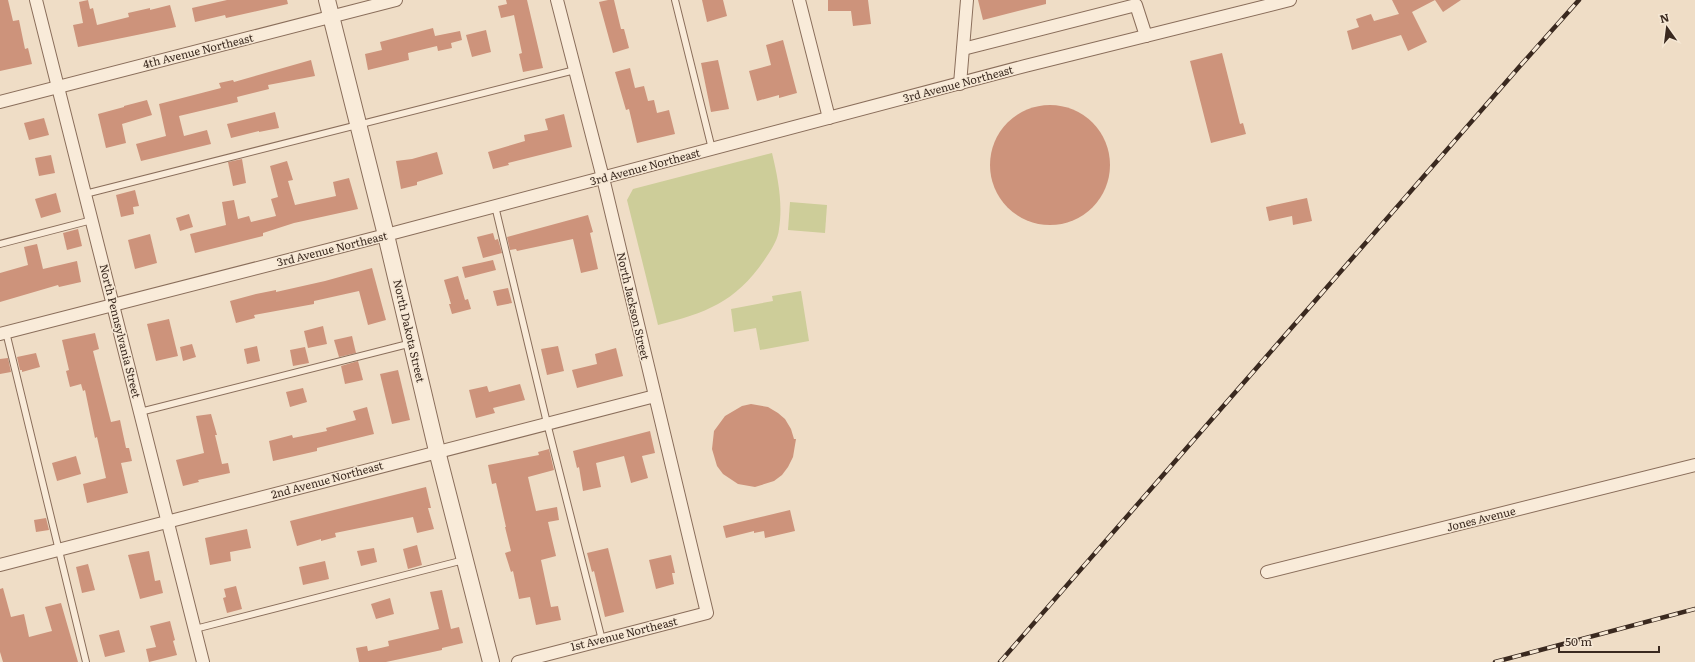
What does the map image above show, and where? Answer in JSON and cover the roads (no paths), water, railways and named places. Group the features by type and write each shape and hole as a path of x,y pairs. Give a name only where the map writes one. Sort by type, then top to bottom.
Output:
{"street":[{"name":"North Pennsylvania Street","path":"36,0 203,662"},
{"name":"North Dakota Street","path":"327,0 386,235 437,451 491,662"},
{"name":"4th Avenue Northeast","path":"0,102 396,0"},
{"name":"North Jackson Street","path":"557,0 603,178 708,613"},
{"path":"799,0 829,118"},
{"path":"960,84 967,0"},
{"name":"3rd Avenue Northeast","path":"3,333 386,235 1275,2 1290,0"},
{"path":"963,49 1136,5 1146,36"},
{"name":"2nd Avenue Northeast","path":"0,565 437,451 655,396"},
{"name":"Jones Avenue","path":"1267,572 1695,465"},
{"name":"1st Avenue Northeast","path":"518,662 708,613"}],"lane":[{"path":"675,0 712,149"},
{"path":"85,194 575,70"},
{"path":"495,206 547,423 602,640"},
{"path":"0,244 92,220"},
{"path":"3,333 59,550 86,662"},
{"path":"140,412 412,343"},
{"path":"195,629 465,560"}],"railway":[{"path":"1000,662 1579,0"},
{"path":"1495,662 1695,609"}]}
